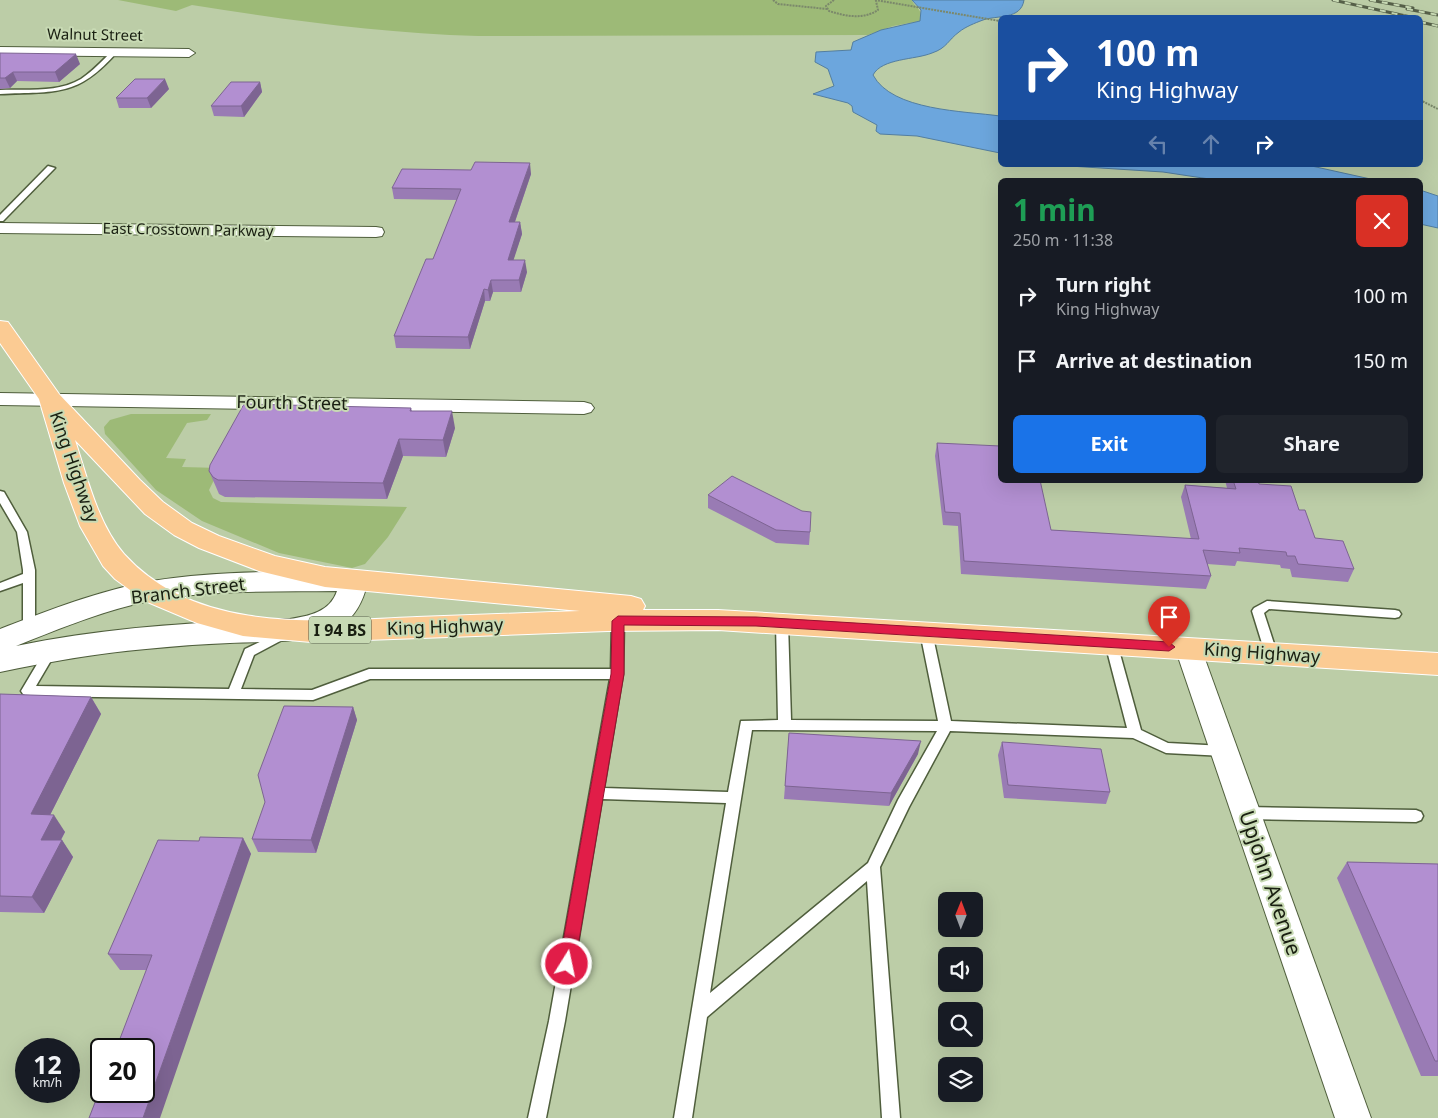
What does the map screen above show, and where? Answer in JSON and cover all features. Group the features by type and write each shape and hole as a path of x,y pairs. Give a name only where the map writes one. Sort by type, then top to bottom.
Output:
{"main road":[{"name":"King Highway","path":"0,327 50,400 154,508 183,529 241,555 299,572 354,582 594,602 769,622 1438,664"},
{"name":"King Highway","path":"50,400 68,455 99,535 112,558 129,576 152,591 182,606 213,617 243,625 290,630 618,621 769,622"}],"street":[{"name":"Walnut Street","path":"0,50 189,53"},
{"name":"East Crosstown Parkway","path":"0,228 376,232"},
{"name":"Fourth Street","path":"0,399 584,408"},
{"name":"Branch Street","path":"0,640 103,604 152,591 225,584 354,582"},
{"path":"0,661 106,641 182,634 290,630 317,624 339,614 350,599 354,582"},
{"name":"Upjohn Avenue","path":"1188,648 1353,1118"}],"lane":[{"path":"0,92 51,90 83,82 115,52"},
{"path":"0,219 51,168"},
{"path":"0,494 22,532 29,576 29,630"},
{"path":"0,587 29,576"},
{"path":"1271,653 1258,611 1266,605 1396,614"},
{"path":"537,1118 557,1021 617,674 618,621"},
{"path":"769,622 785,725"},
{"path":"233,694 249,652 290,630"},
{"path":"700,1012 873,867 903,804 946,726 926,632"},
{"path":"1111,643 1135,733"},
{"path":"51,650 28,691 313,695 369,674 617,674"},
{"path":"683,1118 746,725 946,726 1135,733 1166,748 1224,751"},
{"path":"596,792 734,798"},
{"path":"1246,813 1416,816"},
{"path":"873,867 891,1118"}],"path":[{"path":"773,0 778,4 827,9 844,15 869,15 878,10 876,0 998,21"},
{"path":"827,9 826,6 834,0"},
{"path":"1423,102 1438,109"}],"green space":[{"path":"118,0 912,0 919,10 921,21 893,26 868,35 478,36 334,25 192,5 176,11"},
{"path":"131,414 211,414 207,420 187,423 166,458 186,459 182,467 220,468 209,490 213,498 221,502 407,507 388,537 365,564 352,568 279,553 202,521 156,490 105,434 104,427 110,420"}],"water":[{"path":"912,0 1024,0 1022,6 1013,14 998,15 998,18 973,24 961,30 937,51 891,62 877,69 873,75 882,87 896,96 912,102 949,110 998,116 998,153 917,136 880,134 876,131 877,125 853,112 852,106 848,103 813,94 834,86 828,69 815,62 816,52 851,50 853,42 881,30 920,21 921,10"},
{"path":"1085,167 1316,167 1366,178 1203,178 1163,172"},
{"path":"1423,191 1438,196 1438,228 1423,225"}],"building":[{"path":"0,53 76,54 55,72 13,72 5,78 0,78"},
{"path":"135,79 165,79 147,98 116,98"},
{"path":"231,82 260,82 241,106 211,106"},
{"path":"475,162 530,163 509,222 520,222 508,260 525,260 519,280 491,280 488,290 484,289 468,337 394,336 426,259 433,259 461,189 392,188 402,169 471,170"},
{"path":"244,404 411,408 410,411 452,411 443,440 399,439 383,483 218,480 209,471 210,465"},
{"path":"937,443 998,446 998,483 1041,483 1051,530 1199,539 1185,485 1236,489 1234,483 1291,486 1299,510 1305,510 1315,538 1343,541 1354,569 1298,564 1295,556 1287,556 1286,552 1239,548 1240,553 1203,550 1211,576 964,561 960,513 945,512"},
{"path":"732,476 802,511 811,512 810,532 776,530 708,495"},
{"path":"0,694 91,697 31,814 54,815 41,840 62,840 32,897 0,896"},
{"path":"284,706 353,707 311,840 252,839 265,802 258,775"},
{"path":"789,733 921,741 891,793 785,786"},
{"path":"1002,742 1101,749 1110,792 1008,785"},
{"path":"200,837 243,838 155,1084 155,1038 120,1038 152,955 108,954 158,840 199,841"},
{"path":"1347,862 1438,864 1438,1061 1435,1061"},
{"path":"95,1103 148,1103 143,1118 89,1118"}],"railway":[{"path":"1333,0 1401,15"},
{"path":"1370,0 1413,8"},
{"path":"1407,9 1438,15"},
{"path":"1423,23 1438,26"}],"route":[{"path":"567,964 617,674 618,621 756,621 1169,647"}]}
